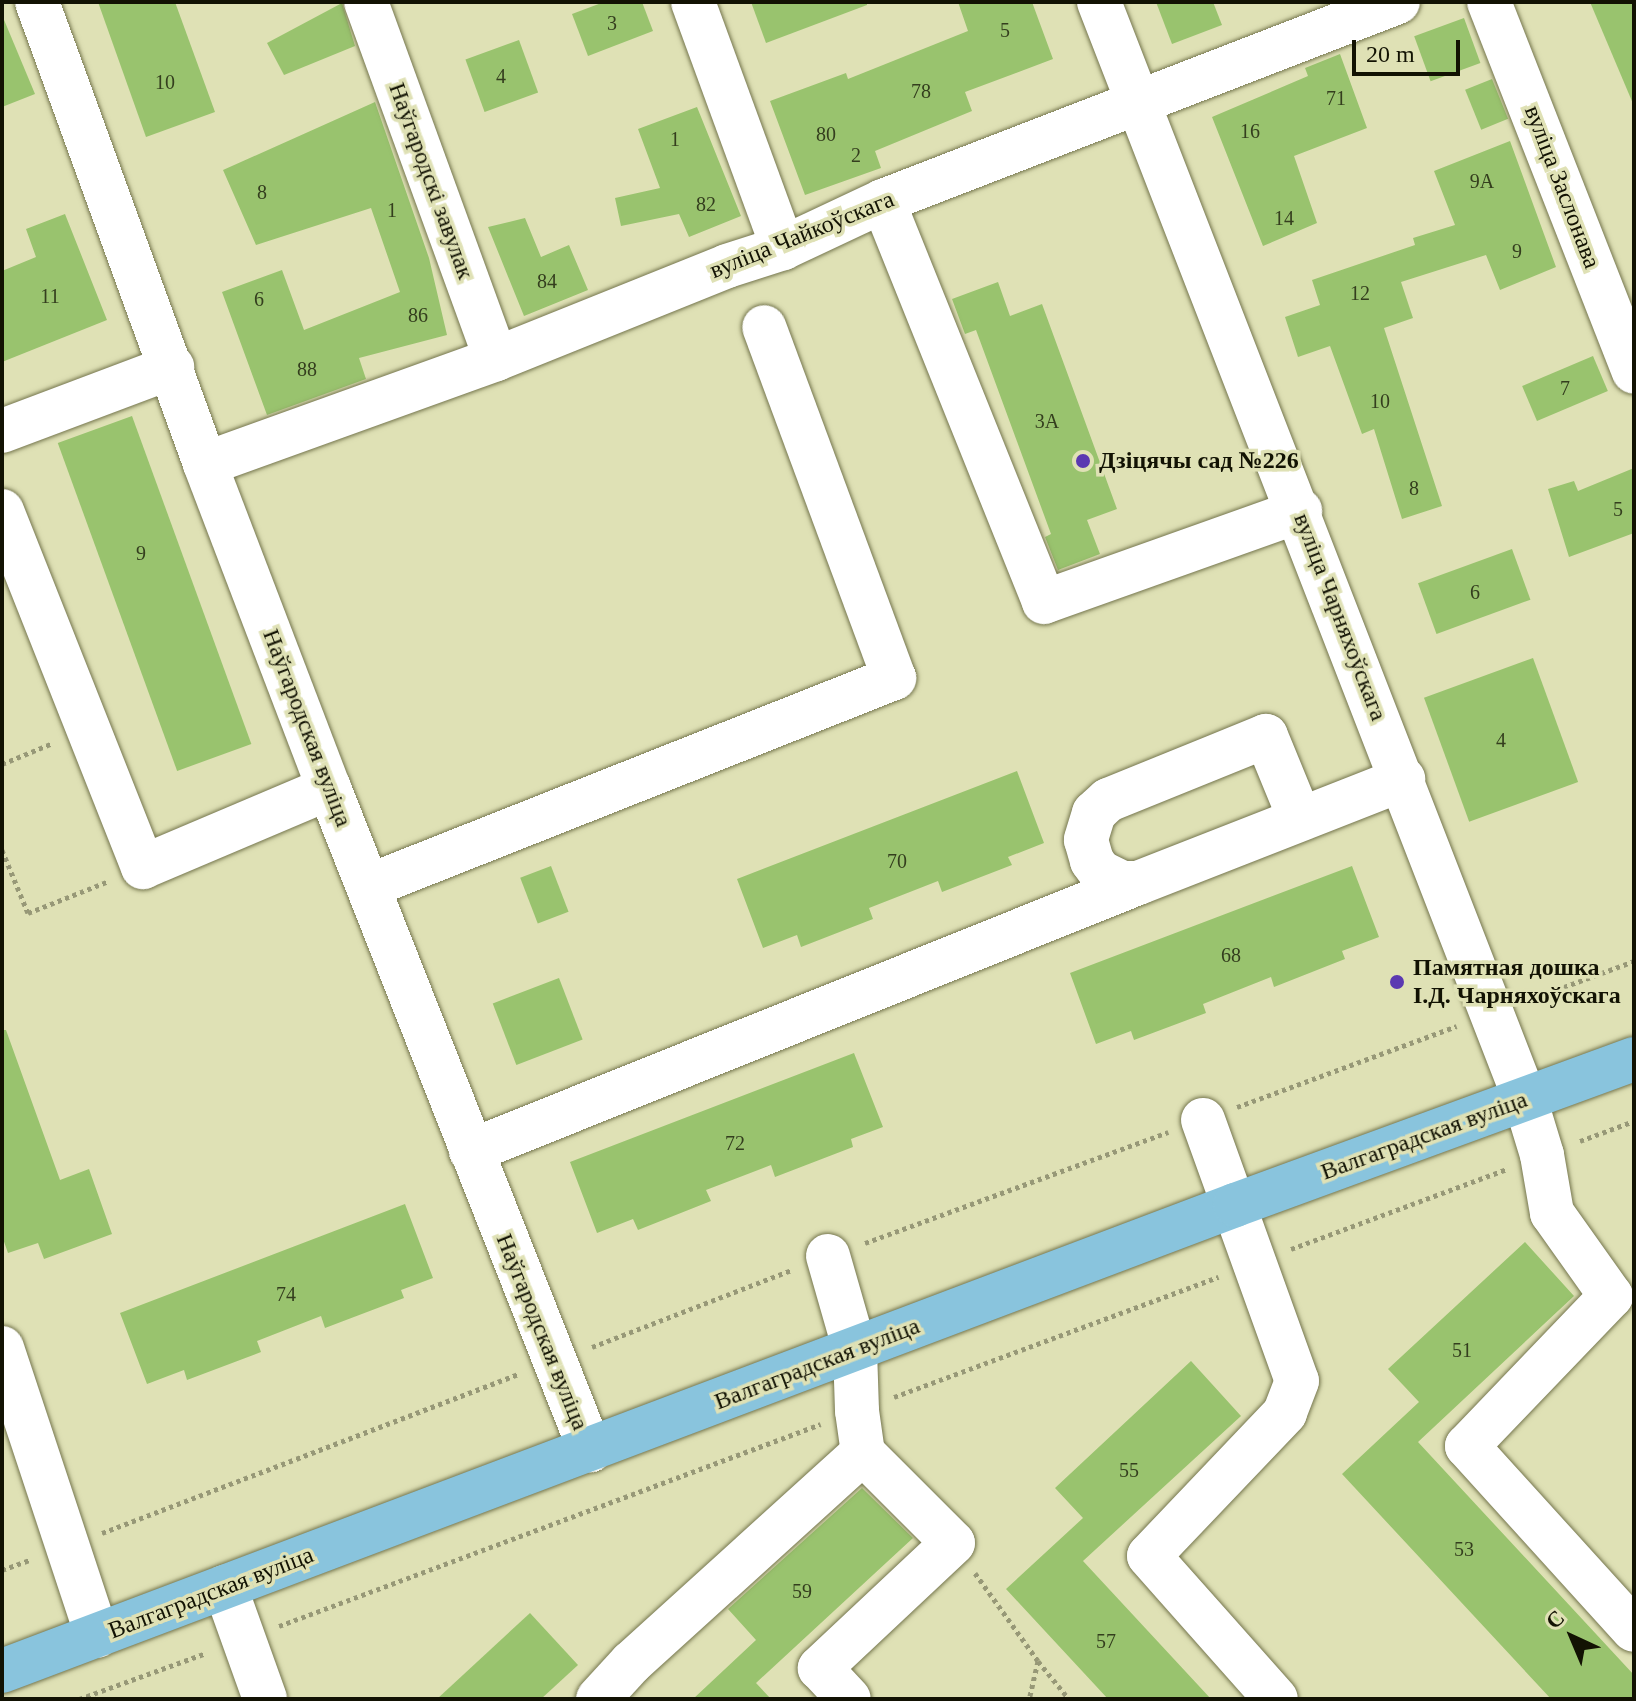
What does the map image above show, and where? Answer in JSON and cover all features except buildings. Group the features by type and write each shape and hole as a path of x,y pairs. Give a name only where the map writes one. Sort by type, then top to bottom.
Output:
{"main road":[{"name":"Валгаградская вуліца","path":"2,1671 1235,1205 1634,1059"}],"street":[{"name":"Наўгародская вуліца","path":"37,2 205,464 553,1362 590,1450"},
{"name":"Наўгародскі завулак","path":"366,2 496,359"},
{"path":"693,2 783,248"},
{"name":"вуліца Чарняхоўскага","path":"1099,2 1136,105 1300,511 1525,1099 1542,1155 1552,1213 1611,1296 1467,1446 1634,1630"},
{"name":"вуліца Чайкоўскага","path":"205,464 496,359 727,266 783,248 883,201 1398,2"},
{"name":"вуліца Заслонава","path":"1489,2 1634,372"},
{"path":"883,201 1044,602 1300,511"},
{"path":"369,886 894,678 764,327"},
{"path":"2,431 172,367"},
{"path":"2,511 143,867 329,788"},
{"path":"1138,883 1109,878 1092,861 1086,840 1094,813 1108,800 1266,736 1300,819"},
{"path":"471,1151 1403,779"},
{"path":"1203,1120 1297,1381 1285,1413 1149,1556 1276,1699"},
{"path":"828,1256 855,1350 857,1411 863,1453 953,1543 820,1668 849,1699"},
{"path":"2,1348 97,1636"},
{"path":"598,1699 631,1663 863,1453"},
{"path":"225,1587 265,1699"}],"path":[{"path":"2,764 88,729"},
{"path":"2,850 28,913 143,867"},
{"path":"2,1570 828,1256"},
{"path":"79,1699 857,1411"},
{"path":"953,1543 1069,1699"},
{"path":"1029,1699 1038,1661"}],"place":[{"name":"Дзіцячы сад №226","path":"1083,461"},
{"name":"Памятная дошка І.Д. Чарняхоўскага","path":"1397,982"}]}
